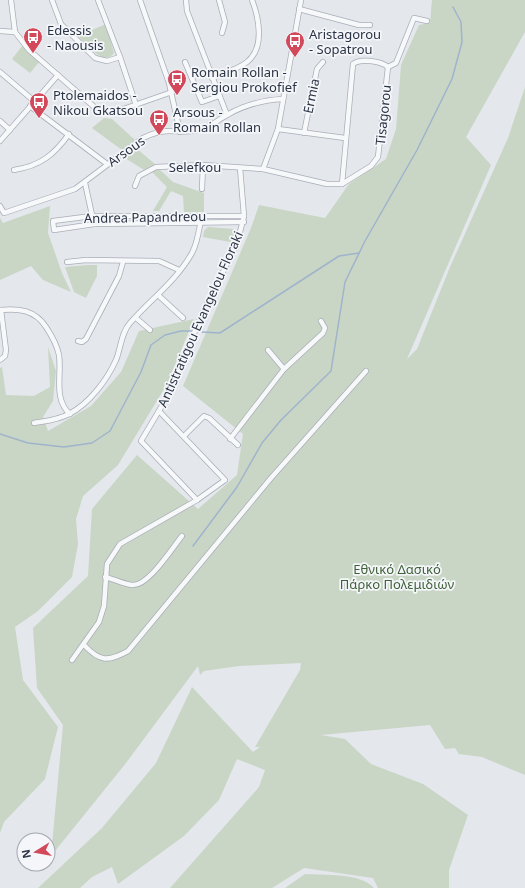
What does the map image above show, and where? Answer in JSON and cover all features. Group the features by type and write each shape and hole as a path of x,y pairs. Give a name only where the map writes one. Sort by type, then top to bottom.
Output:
{"street":[{"path":"11,0 15,32 29,50 99,111 112,113 172,92"},
{"path":"52,0 61,24 95,58 107,61 120,57"},
{"path":"98,0 120,57 136,105"},
{"path":"140,0 172,92 180,132"},
{"path":"186,0 186,11 227,115"},
{"path":"218,0 225,22 222,33"},
{"path":"212,78 243,65 253,56 257,44 259,28 257,13 252,0"},
{"path":"301,0 278,129 263,169 327,184 342,184 345,138 353,64 357,61 379,62 388,67 396,63 414,18 427,21"},
{"path":"299,9 359,25 370,25"},
{"path":"0,31 15,32"},
{"path":"184,62 202,102 219,96"},
{"name":"Ermia","path":"304,133 317,69 323,62"},
{"name":"Tisagorou","path":"342,184 371,166 378,157 388,67"},
{"path":"0,72 34,101"},
{"path":"0,141 58,75"},
{"name":"Arsous","path":"0,206 4,213 65,193 86,182 107,164 143,138 161,131 189,132 203,129 227,115 247,106 268,100 283,99"},
{"path":"30,106 107,164"},
{"path":"0,122 10,130"},
{"path":"278,129 345,138"},
{"path":"14,170 43,162 59,148 69,134"},
{"path":"202,190 203,164"},
{"name":"Selefkou","path":"135,186 139,176 156,167 203,164 263,169"},
{"name":"Antistratigou Evangelou Floraki","path":"197,500 141,441 159,411 190,346 203,312 237,245 244,222 240,168"},
{"path":"86,182 94,224"},
{"name":"Andrea Papandreou","path":"244,216 92,216 53,221 54,230 94,224 244,222"},
{"path":"34,423 54,420 70,414 86,401 107,377 116,359 124,332 158,295 192,252 201,216"},
{"path":"67,262 86,260 123,262 159,261 179,270"},
{"path":"78,341 82,342 86,339 119,276 123,262"},
{"path":"158,295 183,318"},
{"path":"0,360 5,356 6,350 0,310 18,309 31,312 43,321 54,338 59,354 59,398 64,409 70,414"},
{"path":"136,318 150,330"},
{"path":"230,439 284,369 323,333 325,328 321,321"},
{"path":"268,350 284,369"},
{"path":"84,645 94,655 105,659 116,658 128,651 271,478 366,371"},
{"path":"72,660 94,632 101,617 104,606 107,564 120,544 197,500 225,480 159,411"},
{"path":"184,436 204,416 209,418 238,445"},
{"path":"105,576 131,585 140,585 148,579 182,536"}],"green space":[{"name":"Εθνικό Δασικό Πάρκο Πολεμιδιών","path":"432,0 525,0 525,32 466,137 491,165 407,359 417,349 450,267 508,138 525,87 525,775 482,757 459,754 455,748 445,749 430,725 321,735 345,739 371,764 423,784 468,815 449,870 449,888 378,888 373,878 304,868 272,888 170,888 259,787 265,770 237,759 219,800 184,836 118,884 112,867 92,877 80,888 38,888 102,828 156,763 192,687 253,752 260,747 255,747 300,670 301,663 239,666 204,671 200,675 198,666 126,763 56,850 56,832 53,832 63,725 37,688 33,628 88,576 92,509 137,455 198,509 237,475 243,434 183,386 251,228 259,205 325,218 349,184 386,159 396,129 401,65 419,25 430,23"},
{"path":"106,24 114,53 110,57 100,56 95,53 78,36"},
{"path":"22,46 40,61 30,73 12,59"},
{"path":"104,118 112,119 135,140 122,150 92,128"},
{"path":"137,149 155,164 144,170 125,158"},
{"path":"160,170 173,182 204,193 204,212 184,212 183,196 171,191 159,211 153,211 167,187 152,172"},
{"path":"50,206 48,233 62,273 71,292 43,280 31,266 0,280 0,218 3,223"},
{"path":"208,227 233,229 237,237 236,243 203,237 204,231"},
{"path":"97,265 97,276 86,298 74,292 65,267"},
{"path":"194,319 167,384 118,465 83,496 76,519 78,544 72,577 38,611 15,627 23,680 58,727 45,779 4,822 0,833 0,368 2,367 6,395 34,396 50,387 48,347 56,371 53,401 43,417 48,431 91,406 121,372 139,331"},
{"path":"305,874 352,877 368,883 374,888 285,888"}],"waterway":[{"path":"193,546 237,487 262,443 281,420 331,371 345,282 365,241 417,150 452,79 462,42 461,22 453,7"},
{"path":"202,332 220,333 339,256 359,253"},
{"path":"0,434 28,443 64,447 92,443 110,431 141,372 151,345 165,335 181,331 192,331"}],"place":[{"name":"Edessis - Naousis","path":"33,54"},
{"name":"Aristagorou - Sopatrou","path":"295,58"},
{"name":"Romain Rollan - Sergiou Prokofief","path":"177,96"},
{"name":"Ptolemaidos - Nikou Gkatsou","path":"39,119"},
{"name":"Arsous - Romain Rollan","path":"159,136"}]}
